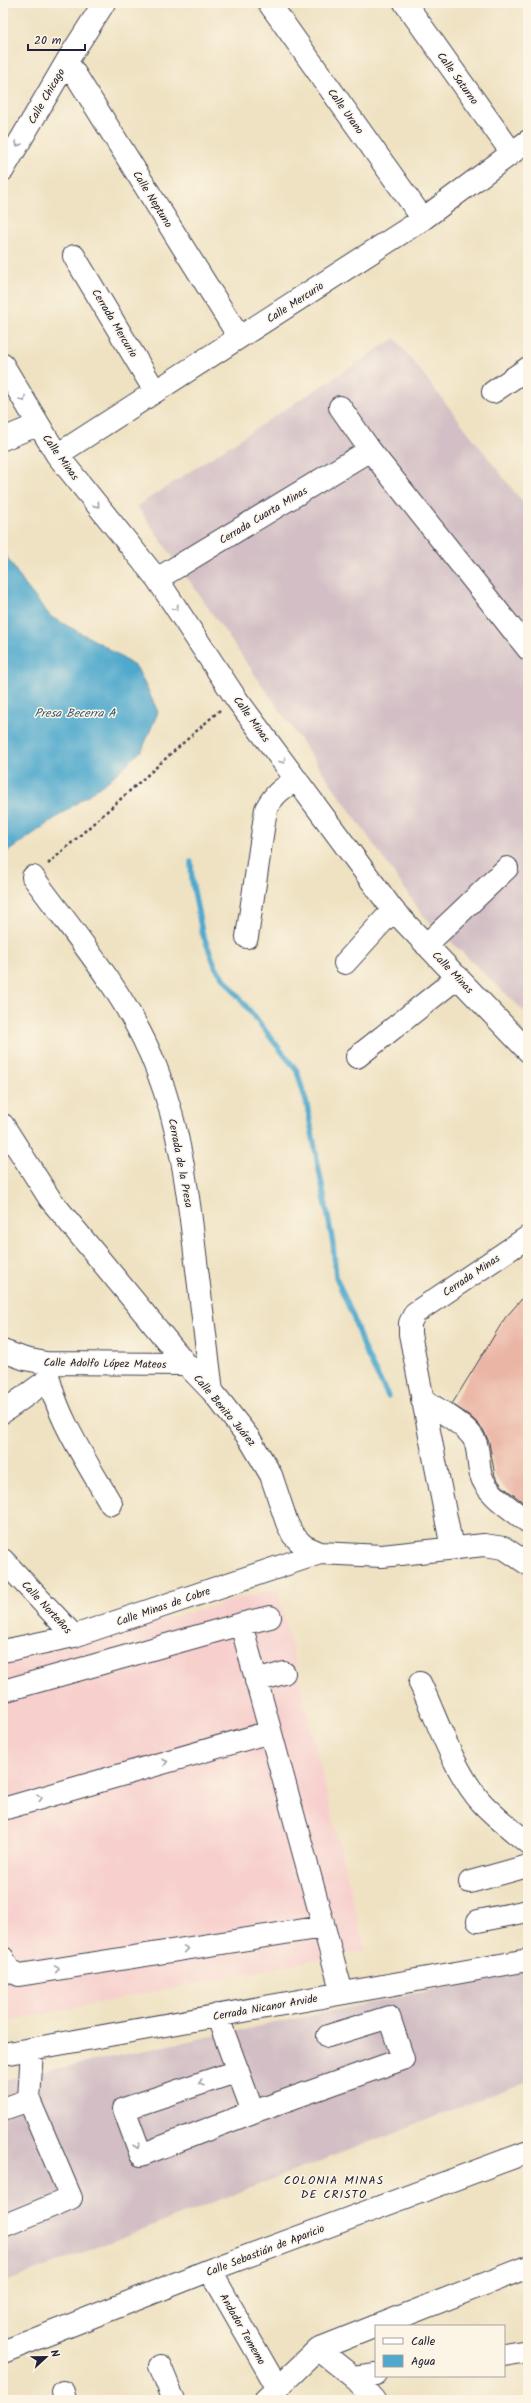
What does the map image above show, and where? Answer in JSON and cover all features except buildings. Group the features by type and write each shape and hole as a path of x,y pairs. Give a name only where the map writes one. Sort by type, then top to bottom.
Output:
{"street":[{"name":"Calle Chicago","path":"3,170 67,61 104,3"},
{"name":"Calle Urano","path":"269,3 423,219"},
{"name":"Calle Saturno","path":"404,3 520,147"},
{"name":"Calle Neptuno","path":"67,61 240,338"},
{"name":"Calle Mercurio","path":"58,455 423,219 520,147"},
{"name":"Cerrada Mercurio","path":"74,256 155,391"},
{"name":"Calle Minas","path":"3,365 37,425 58,455 157,579 235,697 393,910 528,1051"},
{"path":"493,392 528,368"},
{"path":"340,407 370,450 528,649"},
{"path":"3,440 37,425"},
{"name":"Cerrada Cuarta Minas","path":"157,579 370,450"},
{"path":"247,937 266,808 280,789 296,780"},
{"path":"426,946 507,868"},
{"name":"Cerrada de la Presa","path":"33,877 98,965 134,1022 157,1069 176,1126 188,1190 212,1391"},
{"path":"345,963 393,910"},
{"path":"357,1057 458,977"},
{"name":"Calle Benito Juárez","path":"3,1125 50,1199 186,1364 212,1391 261,1454 293,1535 304,1546 320,1553 382,1556 484,1545 504,1548 528,1564"},
{"name":"Cerrada Minas","path":"422,1399 410,1334 410,1323 414,1313 528,1237"},
{"name":"Calle Adolfo López Mateos","path":"3,1352 25,1359 44,1373 186,1364"},
{"path":"3,1412 44,1373 71,1432 111,1504"},
{"path":"422,1399 470,1434 476,1447 480,1475 484,1484 528,1522"},
{"path":"422,1399 452,1548"},
{"name":"Calle Minas de Cobre","path":"3,1651 74,1636 320,1553"},
{"name":"Calle Norteños","path":"3,1560 74,1636"},
{"path":"3,1691 270,1617"},
{"path":"241,1624 342,1993"},
{"path":"256,1681 284,1674"},
{"path":"420,1683 463,1775 481,1802 503,1823 528,1843"},
{"path":"3,1809 270,1732"},
{"path":"470,1882 528,1866"},
{"path":"478,1921 528,1911"},
{"path":"3,1958 8,1970 19,1975 323,1927"},
{"name":"Cerrada Nicanor Arvide","path":"3,2054 528,1960"},
{"path":"217,2015 253,2112"},
{"path":"238,2071 124,2109 141,2155 253,2112 403,2059 389,2017 328,2036"},
{"path":"3,2226 71,2198 29,2100 32,2049"},
{"path":"3,2109 29,2100"},
{"name":"Calle Sebastián de Aparicio","path":"3,2352 210,2270 528,2152"},
{"path":"379,2325 528,2267"},
{"name":"Andador Tememo","path":"210,2270 271,2393"},
{"path":"271,2393 318,2349 375,2326"},
{"path":"318,2349 354,2377 374,2400"},
{"path":"505,2355 528,2351"},
{"path":"160,2366 174,2400"},
{"path":"354,2377 375,2374"}],"path":[{"path":"33,877 235,697"}],"shaded area":[{"path":"395,338 528,509 528,1015 423,915 137,506"},
{"path":"277,1588 365,1950 3,2022 3,1664"},
{"path":"528,1970 528,2081 3,2283 3,2080"}],"water":[{"name":"Presa Becerra A","path":"3,551 25,585 51,617 103,645 137,668 158,712 142,750 108,781 3,855"}],"waterway":[{"path":"191,862 192,881 202,932 216,968 297,1071 307,1105 333,1243 336,1277 354,1319 364,1349 388,1396"}],"district":[{"name":"COLONIA MINAS DE CRISTO","path":"334,2187"}]}
